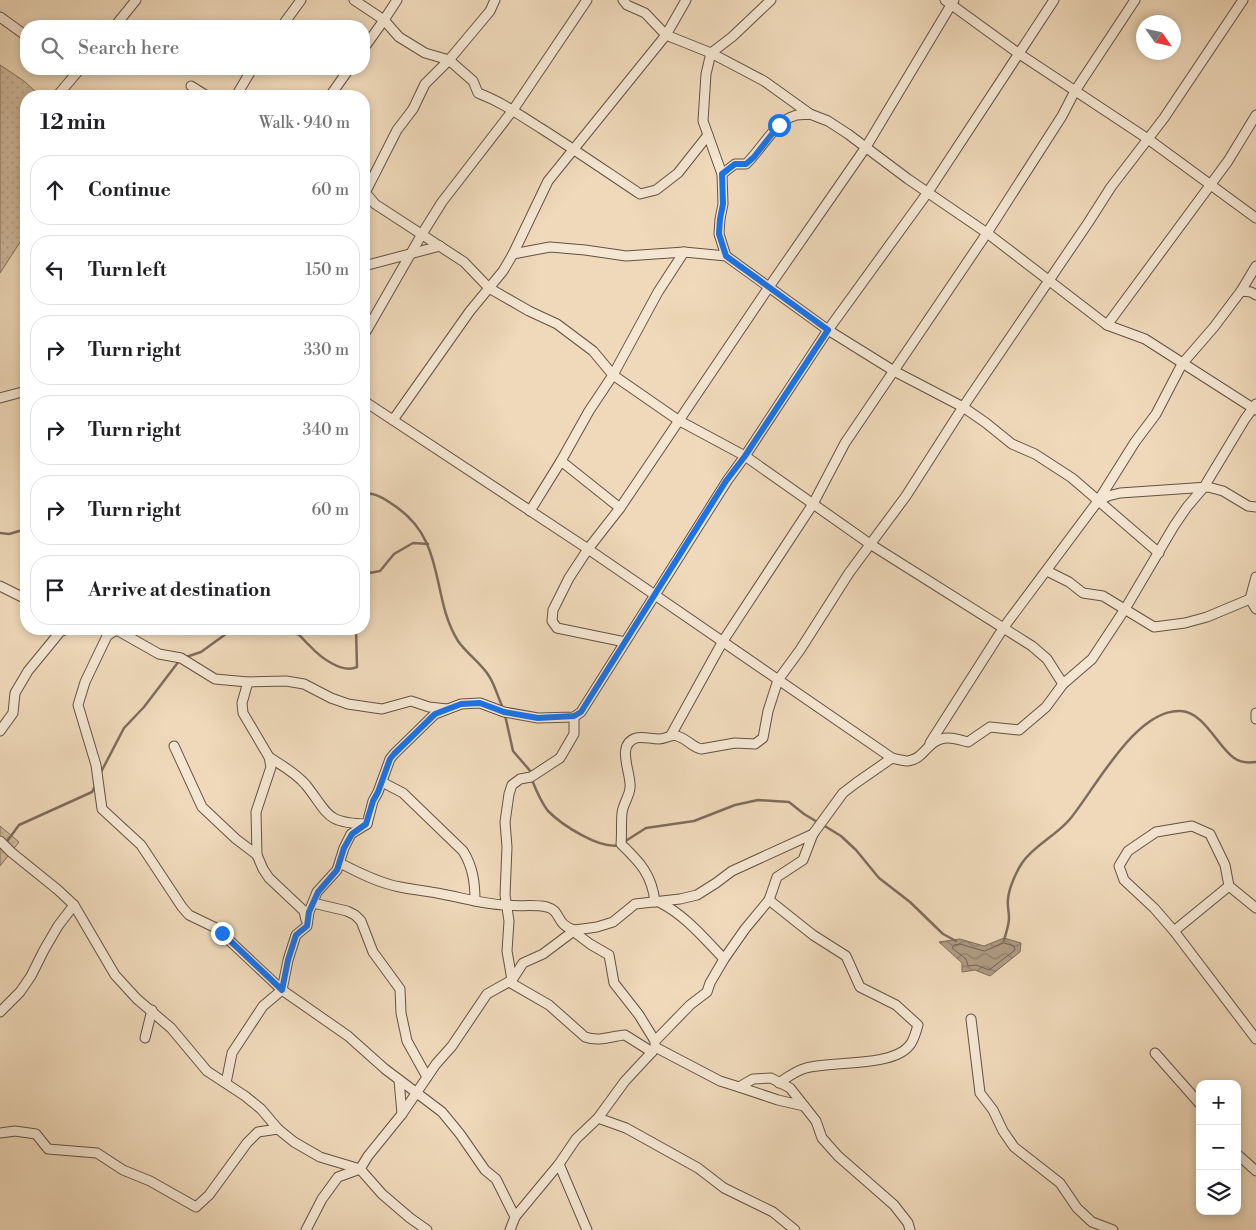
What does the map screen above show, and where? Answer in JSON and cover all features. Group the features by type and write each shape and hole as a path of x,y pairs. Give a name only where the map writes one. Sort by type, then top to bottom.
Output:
{"street":[{"path":"120,20 136,0"},
{"path":"286,20 301,0"},
{"path":"354,0 384,20 399,38 426,53 449,60 473,81 478,93 494,99 513,110 575,149 640,194 656,190 678,173 708,135"},
{"path":"370,40 397,0"},
{"path":"370,183 397,130 413,109 425,84 449,60 490,11 495,0"},
{"path":"370,325 422,234 448,195 513,110 587,0"},
{"path":"370,405 588,549 892,758 908,760 922,756 932,742 941,738 968,742 990,727 1019,730 1046,707 1063,684 1092,659 1187,507 1204,487 1255,407 1145,340 1107,325 987,232 828,121 810,114 764,81 711,52 666,35 645,13 627,5 623,0"},
{"path":"393,420 470,311 503,271 548,181 666,35 686,0"},
{"path":"726,256 719,234 723,204 722,174 703,121 706,74 711,52 732,37 771,0"},
{"path":"226,1083 232,1054 263,1006 282,990 288,960 296,935 307,926 309,912 318,892 333,876 340,863 344,848 352,834 366,824 390,759 435,714 461,704 480,703 504,712 538,718 574,716 581,712 726,481 745,456 828,330 928,192 1054,0"},
{"path":"671,735 722,641 813,504 845,443 987,232 1062,116 1075,91 1135,0"},
{"path":"657,902 652,882 637,859 621,844 622,812 630,788 626,752 628,745 637,738 659,739 671,735 682,738 696,748 701,749 735,743 755,744 763,738 768,711 778,680 870,544 906,496 962,407 1112,188 1164,118 1243,0"},
{"path":"625,642 558,628 552,621 553,610 561,594 588,549 620,508 678,420 866,147 950,2 1018,53 1148,139 1256,218"},
{"path":"0,17 20,31"},
{"path":"62,90 75,75"},
{"path":"240,90 248,75"},
{"path":"334,90 346,75"},
{"path":"191,86 197,90"},
{"path":"722,174 735,164 746,164 754,157 779,125 793,116 810,114"},
{"path":"1107,325 1228,161 1256,116"},
{"path":"370,198 375,204 464,262 489,288 529,311 557,324 593,351 612,375 678,420 745,456 870,544 1004,626 1032,646 1046,659 1063,684"},
{"path":"370,265 440,246"},
{"path":"513,254 550,247 626,256 684,252 726,256 828,330 894,371 962,407 1012,444 1035,454 1072,478 1159,553"},
{"path":"530,511 612,375 658,292 684,252"},
{"path":"922,756 1004,626 1098,501 1130,450 1160,408 1182,364 1214,327 1241,291 1256,266"},
{"path":"1241,291 1251,292 1256,295"},
{"path":"0,398 20,393"},
{"path":"561,461 620,508"},
{"path":"1098,501 1108,496 1120,494 1208,487 1223,491 1248,506 1256,507"},
{"path":"1046,570 1070,582 1084,593 1103,596 1154,628 1207,617 1253,599"},
{"path":"1256,578 1253,599 1256,610"},
{"path":"0,586 20,596"},
{"path":"0,731 13,713 15,693 28,671 58,635"},
{"path":"108,635 85,682 78,705 96,765 102,809 141,846 189,915 216,928 282,990 348,1036 399,1080 442,1112 485,1170 496,1179 515,1217"},
{"path":"125,635 159,654 181,658 196,665 216,679 248,682 286,681 304,684 331,698 348,704 368,707 382,708 411,701 429,707 450,709"},
{"path":"248,682 242,704 243,713 268,757 270,768 256,812 257,855 269,878 304,911 307,926"},
{"path":"1256,713 1256,719"},
{"path":"510,981 507,951 508,920 505,895 506,806 512,785 520,779 531,777 560,758 574,734 574,716"},
{"path":"174,746 202,807 236,839 257,855"},
{"path":"268,757 293,773 305,784 324,811 333,818 346,823 366,824"},
{"path":"510,1230 515,1217 576,1139 598,1118 625,1080 690,1005 707,992 724,959 769,900 777,877 803,860 813,834 843,794 892,758"},
{"path":"382,782 403,793 463,851 473,873 475,901"},
{"path":"1256,908 1229,886 1225,865 1210,834 1192,826 1156,832 1128,851 1120,866 1124,880 1154,908 1174,931 1256,1039"},
{"path":"306,1230 322,1200 338,1177 360,1168 452,1046 487,994 510,981 523,963 542,954 574,930 613,922 635,904 680,899 697,895 732,871 813,834"},
{"path":"0,841 74,905 115,975 138,999 171,1028 207,1071 246,1096 278,1129 294,1142 320,1157 360,1168 382,1194 427,1230"},
{"path":"340,863 359,873 399,887 506,906 535,905 555,911 565,927 574,930 590,944 609,955 614,983 639,1016 654,1047"},
{"path":"1174,931 1229,886"},
{"path":"769,900 813,935 846,956 860,987 896,1005 918,1025 910,1046 895,1056 855,1063 807,1068 793,1073 779,1083"},
{"path":"657,902 668,906 686,920 724,959"},
{"path":"313,904 347,911 361,921 373,952 400,989 401,1013 407,1041 427,1077"},
{"path":"0,1012 20,992 54,934 74,905"},
{"path":"510,981 548,1005 585,1037 592,1040 625,1035 654,1047 720,1081 778,1100 804,1106"},
{"path":"145,1038 152,1010"},
{"path":"971,1019 980,1093 993,1110 1003,1132 1014,1147 1060,1183 1077,1208 1092,1222 1113,1230"},
{"path":"1155,1053 1196,1099"},
{"path":"739,1087 753,1079 771,1078 790,1088 816,1121 822,1138 827,1144 894,1205 908,1223 910,1230"},
{"path":"399,1080 402,1114"},
{"path":"598,1118 626,1128 698,1168 724,1188 773,1212 795,1230"},
{"path":"0,1133 15,1130 36,1134 48,1149 97,1153 123,1170 150,1181 196,1207 209,1195 247,1143 258,1132 278,1129"},
{"path":"1241,1158 1256,1171"},
{"path":"558,1164 587,1230"}],"shaded area":[{"path":"0,65 34,90 20,90 20,242 0,273"},
{"path":"0,826 19,842 0,866"}],"water":[{"path":"1004,938 1021,943 1020,952 990,976 975,970 962,972 962,963 939,942 960,939 984,946"}],"waterway":[{"path":"370,494 395,506 411,520 423,536 436,570 449,624 458,641 489,676 503,708"},
{"path":"0,533 9,534 20,531"},
{"path":"370,573 380,571 394,554 413,543 428,544"},
{"path":"186,657 201,652 224,635"},
{"path":"298,635 325,659 338,666 351,669 357,667 356,635"},
{"path":"100,774 124,728 144,707 179,661"},
{"path":"1004,940 1009,921 1009,895 1013,880 1022,863 1070,819 1118,753 1148,722 1164,714 1181,711 1189,713 1204,723 1234,758 1239,761 1256,762"},
{"path":"505,715 513,751 532,774"},
{"path":"532,780 545,807 562,823 602,844 620,845"},
{"path":"5,844 19,825 92,792 96,784"},
{"path":"624,842 646,828 694,821 735,805 758,800 789,802 819,823"},
{"path":"823,825 841,836 856,850 879,878 910,902 943,934 956,941"}],"route":[{"path":"222,933 282,990 288,960 296,935 307,926 309,912 318,892 337,870 344,848 352,834 366,824 390,759 424,724 435,714 461,704 480,703 504,712 538,718 574,716 581,712 726,481 745,456 828,330 726,256 719,234 723,204 722,174 735,164 746,164 754,157 779,125"}]}
